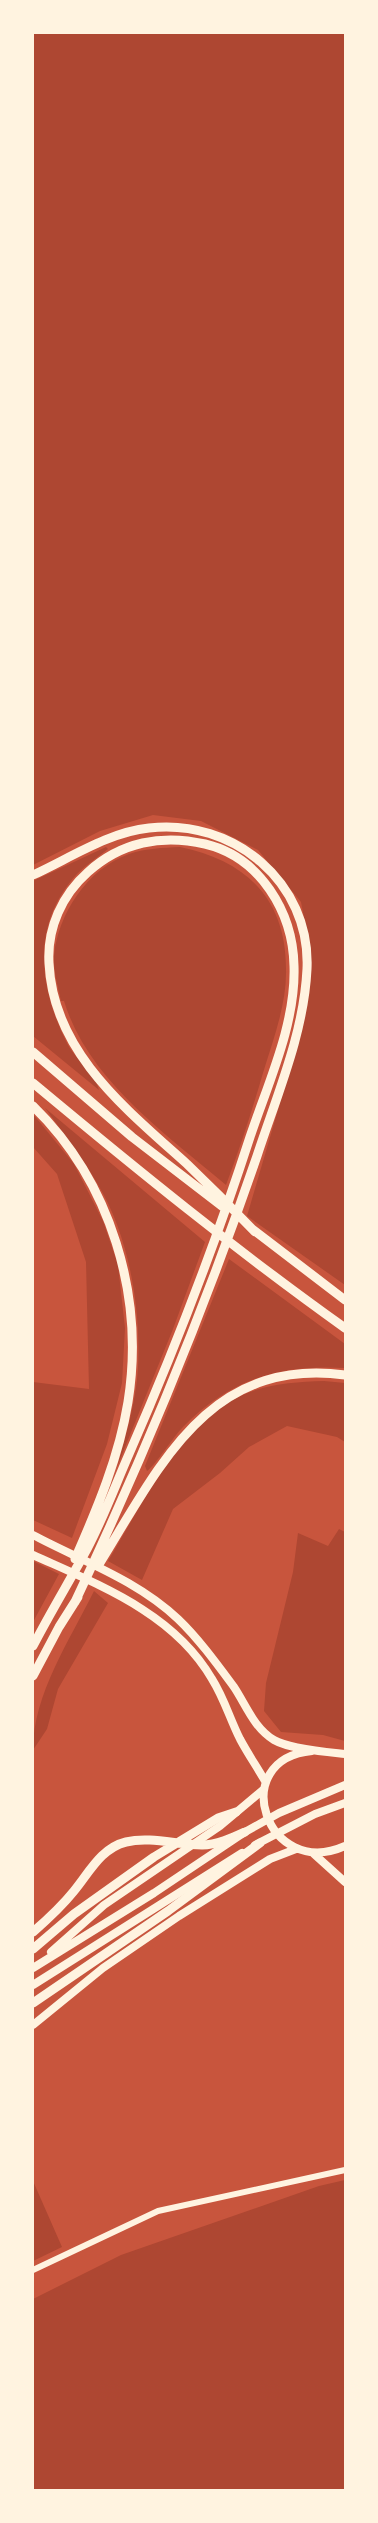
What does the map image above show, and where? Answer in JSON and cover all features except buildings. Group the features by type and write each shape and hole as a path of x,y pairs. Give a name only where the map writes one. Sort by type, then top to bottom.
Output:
{"highway":[{"path":"33,875 123,834 146,828 163,826 198,829 241,846 260,860 282,885 301,926 308,966 302,1013 289,1060 218,1269 154,1427 75,1602"},
{"path":"33,1646 58,1597 87,1548 158,1389 206,1263 235,1184 285,1032 293,995 294,966 292,941 285,917 274,893 248,865 212,846 194,841 160,839 141,842 105,858 90,870 76,884 58,912 49,942 48,957 52,991 58,1013 76,1050 113,1095 255,1232"},
{"path":"33,1052 132,1137 345,1300"},
{"path":"33,1083 148,1180 283,1284 345,1328"},
{"path":"33,1106 66,1145 86,1174 106,1214 116,1239 125,1276 132,1333 131,1381 117,1447 98,1503 58,1597"},
{"path":"33,1676 59,1627 150,1480 182,1437 208,1412 241,1391 276,1378 317,1373 345,1375"},
{"path":"33,1949 74,1914 154,1857 218,1818 236,1812"},
{"path":"33,1932 74,1891 101,1856 126,1842 150,1841 202,1845 226,1840 246,1832"},
{"path":"33,2003 168,1911 260,1843"}],"main road":[{"path":"33,1535 118,1577 152,1598 178,1619 234,1687 252,1717 263,1731 274,1740 284,1744 341,1754 345,1758"},
{"path":"33,1555 111,1591 169,1628 194,1652 212,1678 264,1785"},
{"path":"320,1750 298,1753 284,1760 269,1772 264,1785 264,1807 274,1830 284,1842 296,1849 314,1854 331,1852 345,1846"},
{"path":"34,1967 104,1905 220,1826 264,1785"},
{"path":"34,1967 246,1832 285,1810 345,1785"},
{"path":"33,1985 227,1860 315,1814 345,1804"},
{"path":"33,2025 103,1968 179,1916 270,1859 296,1849"},
{"path":"314,1854 345,1882"}],"street":[{"path":"33,2270 158,2211 345,2170"}],"shaded area":[{"path":"33,33 345,33 345,1285 247,1216 304,1021 311,954 301,902 258,850 201,821 153,815 100,831 33,865"},
{"path":"106,847 108,849 77,874 62,894 52,914 46,936 44,958 46,980 58,1024 68,1045 90,1073 99,1090 33,1036 33,881"},
{"path":"180,847 204,853 225,862 243,873 258,887 270,903 279,922 284,944 286,982 279,1022 226,1185 155,1125 132,1104 110,1080 91,1056 75,1029 64,1001 61,1001 55,973 54,956 62,924 68,909 88,882 100,870 129,854 148,849"},
{"path":"45,1108 205,1242 173,1329 117,1467 133,1406 138,1368 137,1321 131,1272 117,1225 108,1203 85,1164"},
{"path":"33,1114 74,1164 103,1221 118,1265 125,1328 122,1383 107,1444 72,1538 33,1520 33,1382 89,1389 86,1262 57,1174 33,1147"},
{"path":"229,1259 345,1344 345,1368 321,1367 278,1372 257,1378 238,1386 219,1397 183,1427 147,1471 145,1466"},
{"path":"324,1381 345,1383 345,1442 337,1437 287,1426 249,1447 220,1473 173,1509 142,1580 108,1561 135,1514 167,1464 205,1420 227,1403 259,1389 286,1384"},
{"path":"339,1529 345,1532 345,1741 323,1735 281,1732 264,1711 266,1683 293,1572 298,1533 328,1546"},
{"path":"33,1561 59,1574 33,1622"},
{"path":"94,1591 108,1603 58,1689 47,1729 33,1750 39,1708 46,1688 54,1668"},
{"path":"345,2180 345,2490 33,2490 33,2299 121,2255 319,2186"},
{"path":"33,2181 62,2247 33,2261"}]}
